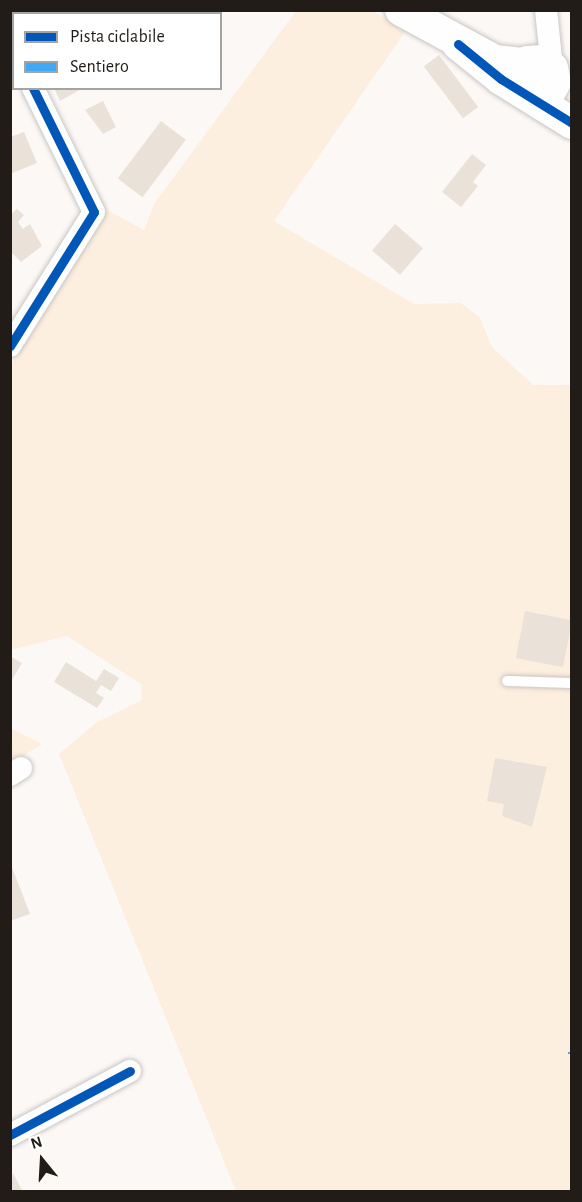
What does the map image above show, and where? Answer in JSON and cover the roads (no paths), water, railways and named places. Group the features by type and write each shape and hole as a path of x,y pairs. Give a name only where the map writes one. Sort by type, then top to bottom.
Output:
{"street":[{"path":"533,10 540,79 572,123"},
{"path":"540,79 546,10"},
{"path":"402,11 458,44 540,79"},
{"path":"10,346 93,212 34,90"},
{"path":"10,1135 130,1071"}],"lane":[{"path":"507,681 572,683"}]}
